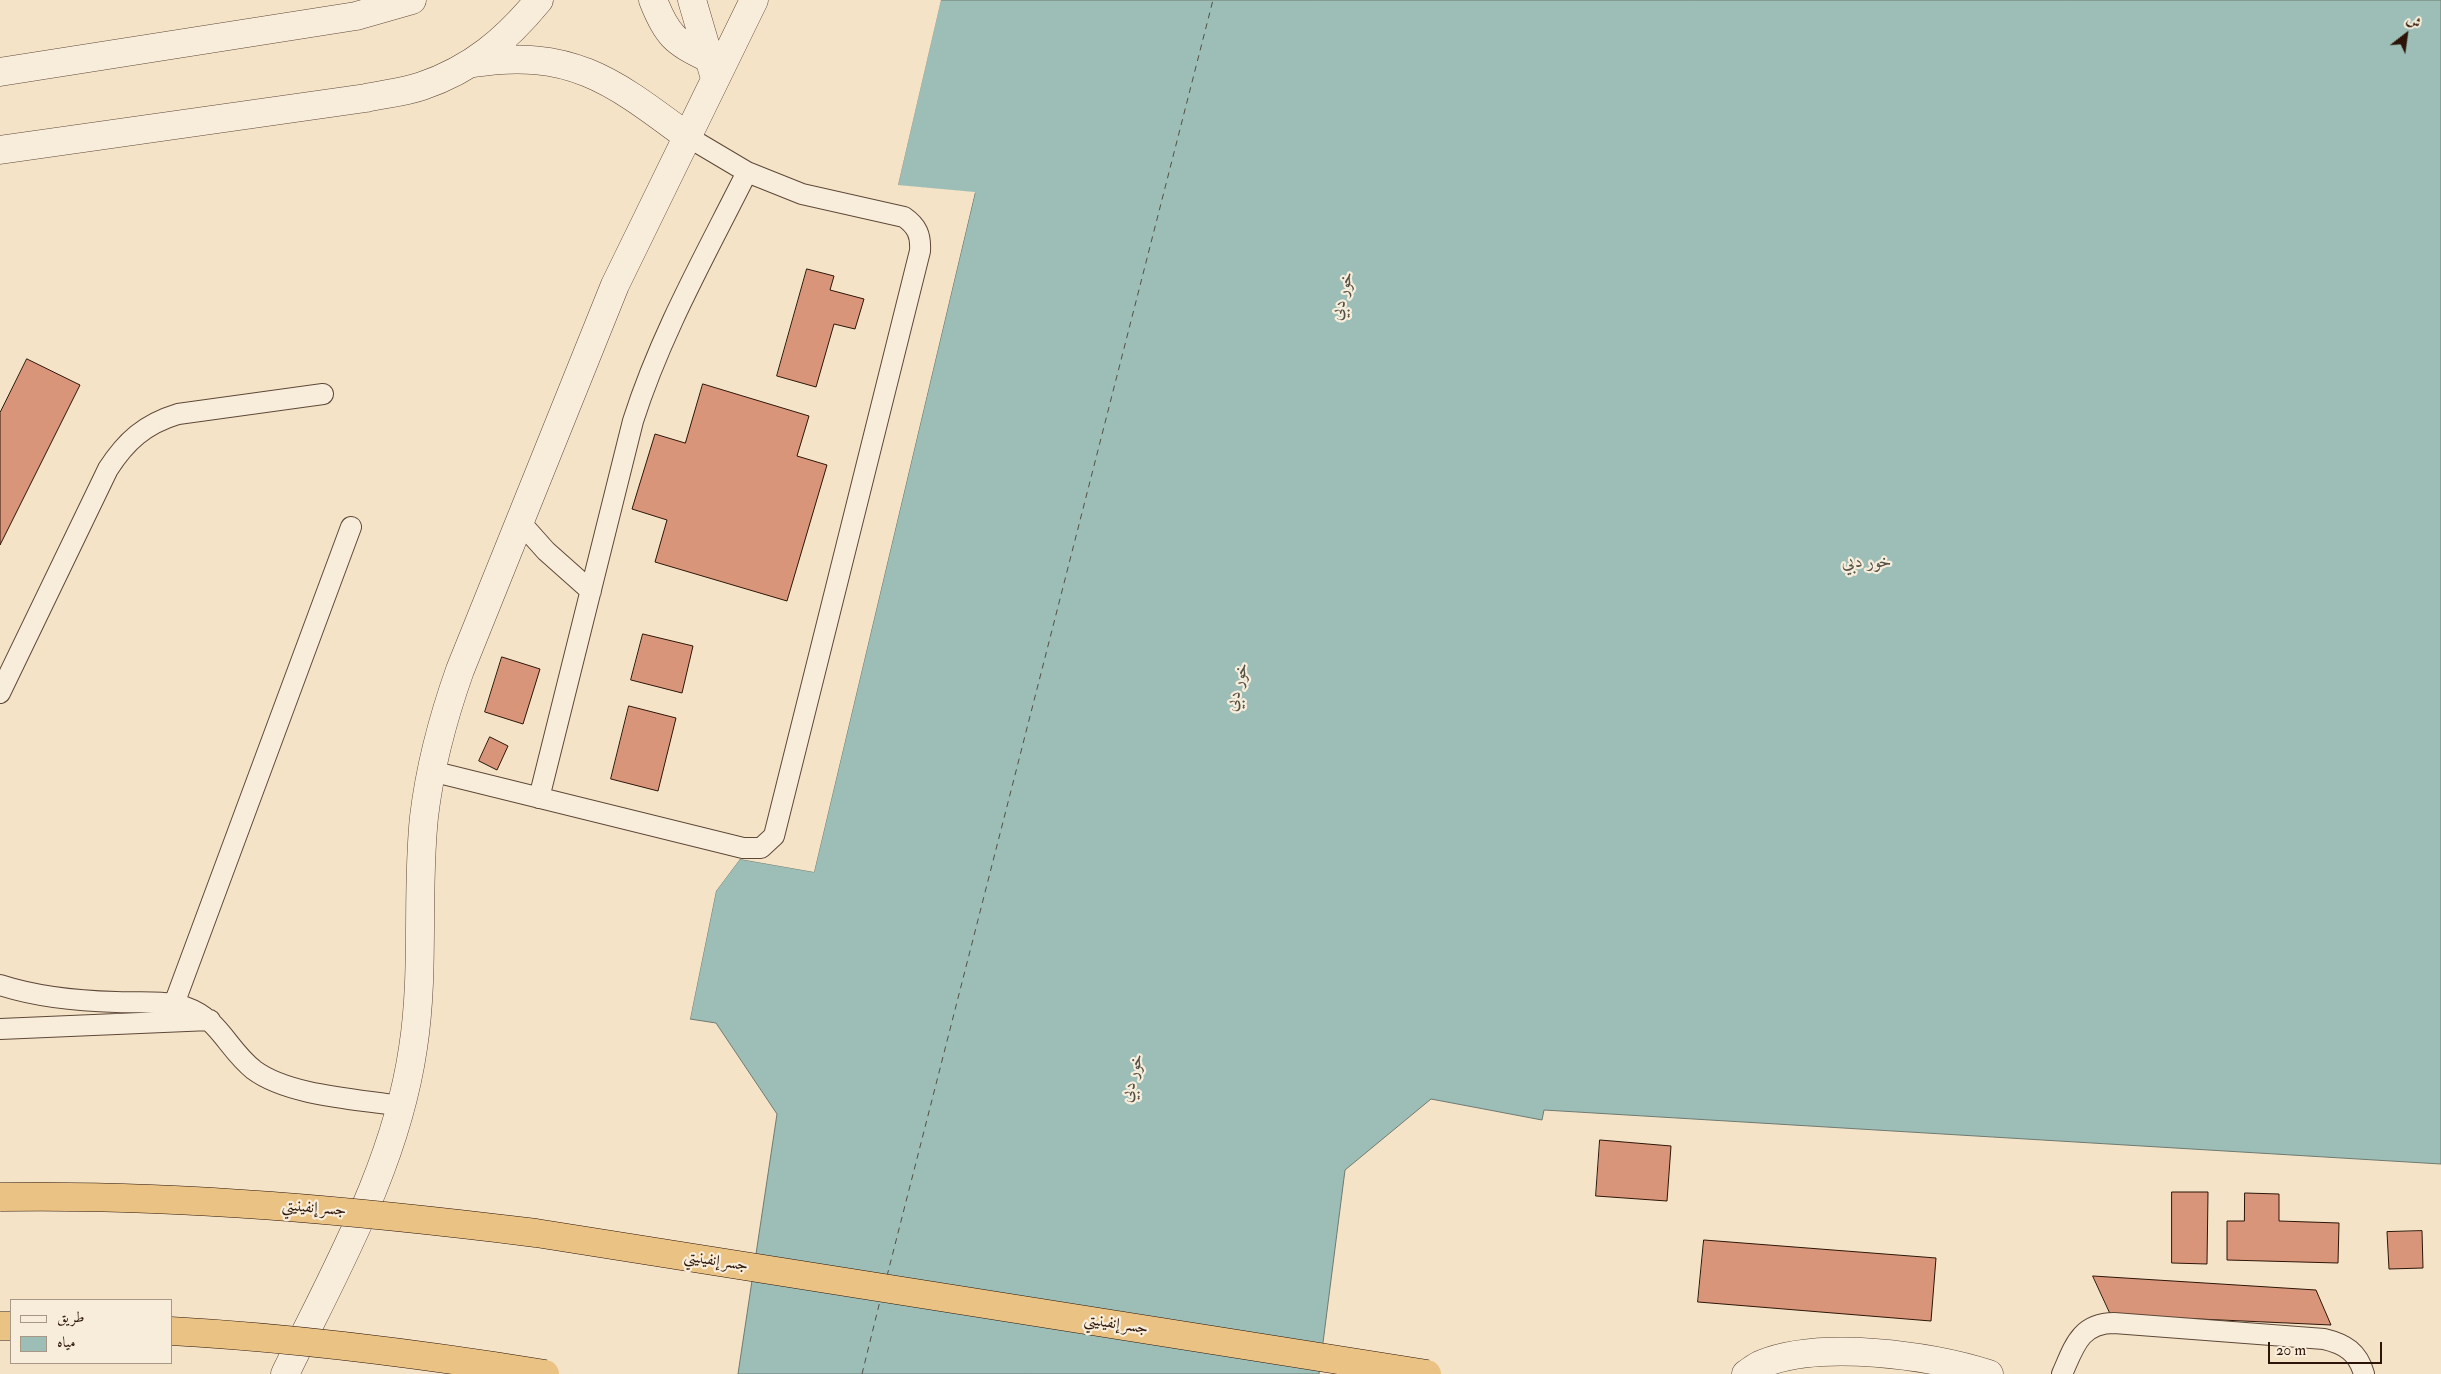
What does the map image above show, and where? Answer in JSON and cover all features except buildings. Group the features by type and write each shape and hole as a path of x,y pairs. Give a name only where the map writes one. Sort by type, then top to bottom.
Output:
{"highway":[{"name":"جسر إنفينيتي","path":"0,1197 147,1198 277,1205 407,1217 536,1233 1427,1374"},
{"path":"172,1331 240,1335 363,1347 544,1374"}],"street":[{"path":"0,72 356,16 412,0"},
{"path":"474,63 520,23 539,0"},
{"path":"653,0 668,30 680,44 712,70"},
{"path":"692,0 712,70"},
{"path":"285,1374 362,1216 384,1162 401,1106 413,1048 417,1006 423,843 431,771 443,718 460,670 615,285 688,137 712,70 754,0"},
{"path":"0,150 366,98 422,86 474,63 504,58 536,60 574,68 596,76 624,90 688,137"},
{"path":"1801,1374 1841,1353"},
{"path":"1746,1374 1761,1364 1801,1354 1841,1353 1884,1354 1927,1360 1989,1374"}],"lane":[{"path":"431,771 743,848 761,848 774,836 920,251 920,241 912,223 904,217 802,194 747,172 688,137"},
{"path":"539,798 634,421 645,385 674,316 747,172"},
{"path":"0,693 108,469 129,440 143,428 160,419 178,414 323,394"},
{"path":"520,523 546,551 591,591"},
{"path":"174,1004 351,527"},
{"path":"0,985 23,992 87,1001 174,1004 210,1020 240,1057 255,1070 274,1082 297,1089 401,1106"},
{"path":"0,1029 210,1020"},
{"path":"2062,1374 2082,1335 2091,1327 2102,1323 2114,1323 2324,1339 2339,1342 2352,1350 2361,1363 2364,1374"}],"water":[{"name":"خور دبي","path":"941,0 2441,0 2441,1164 1544,1110 1542,1120 1431,1099 1345,1170 1319,1374 738,1374 777,1114 716,1023 690,1019 716,891 740,859 814,872 975,193 898,186"}],"pier":[{"path":"938,0 941,0 898,185 975,192 814,872 740,859 716,891 690,1019 687,1018 714,891 738,857 812,869 972,195 898,188 896,186"}],"ferry route":[{"path":"887,1276 1213,0"},
{"path":"862,1374 880,1301"}]}
